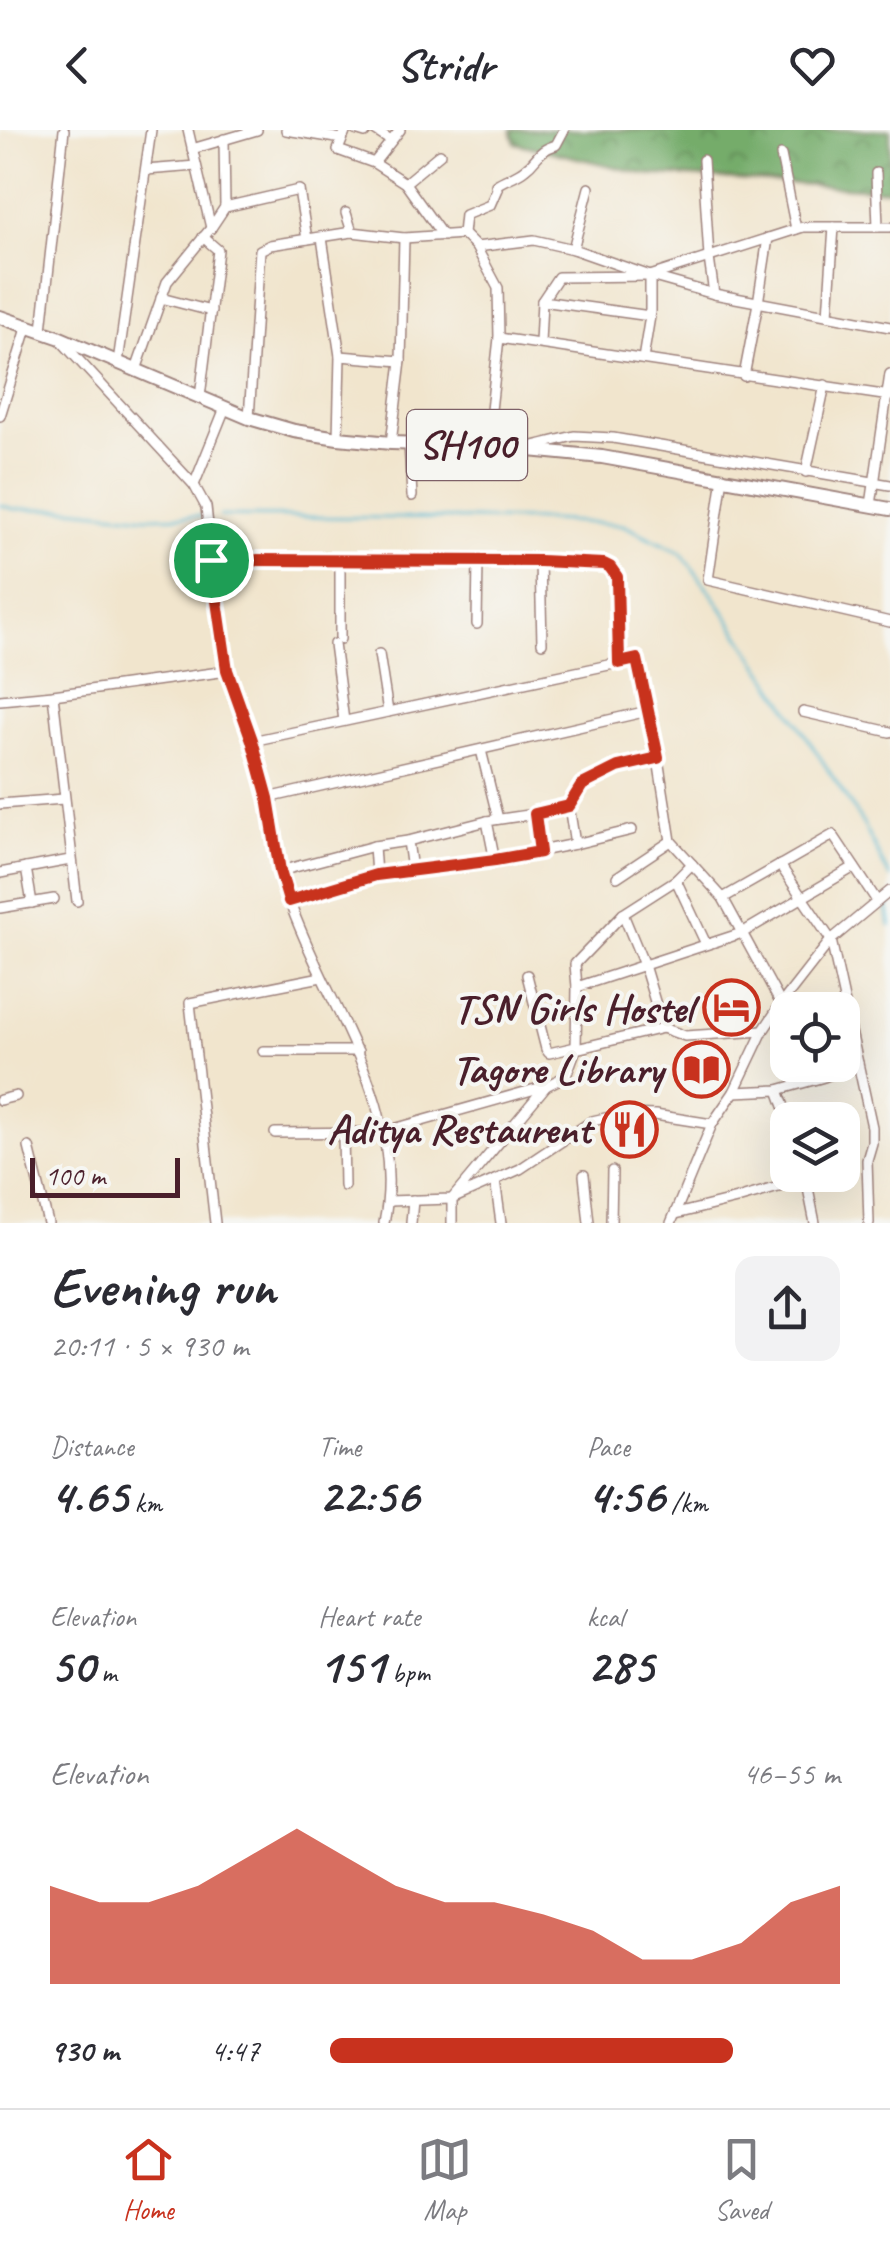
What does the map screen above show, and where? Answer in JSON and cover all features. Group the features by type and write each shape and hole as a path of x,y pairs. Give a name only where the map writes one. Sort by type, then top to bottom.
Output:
{"main road":[{"name":"SH100","path":"0,319 58,337 249,418 294,430 391,443 602,456 890,509"}],"street":[{"path":"0,416 34,328 64,130"},
{"path":"118,362 151,130"},
{"path":"188,130 211,228"},
{"path":"192,149 257,130"},
{"path":"286,130 344,134 338,150 405,182 443,236"},
{"path":"355,130 366,130"},
{"path":"374,130 391,141"},
{"path":"374,164 400,130"},
{"path":"463,234 465,215 490,205 496,185 528,168 543,148 556,145 564,130"},
{"path":"136,370 167,282 225,206 224,139"},
{"path":"405,182 440,154"},
{"path":"782,154 796,229"},
{"path":"704,160 714,294"},
{"path":"146,170 196,166"},
{"path":"876,173 878,227"},
{"path":"573,249 589,188"},
{"path":"225,206 300,190 307,239"},
{"path":"346,213 352,232"},
{"path":"828,315 834,227"},
{"path":"540,343 542,301 558,277 650,276 796,229 890,227"},
{"path":"249,418 260,250 270,244 352,232 404,238 463,234"},
{"path":"463,234 476,247 498,288 500,338 487,446"},
{"path":"200,397 218,250 204,238"},
{"path":"322,238 340,356 338,438"},
{"path":"391,443 401,361 404,238"},
{"path":"744,376 768,238"},
{"path":"476,247 534,240 714,294 890,327"},
{"path":"642,360 650,316 650,276"},
{"path":"161,298 211,311"},
{"path":"542,301 650,316"},
{"path":"58,337 194,485 206,507 227,670 268,798 280,871 321,978 358,1051 383,1132 388,1201 384,1223"},
{"path":"500,338 888,396"},
{"path":"340,356 401,361"},
{"path":"870,506 890,374"},
{"path":"806,472 825,385"},
{"path":"194,485 225,408"},
{"path":"522,449 574,436 613,438 890,485"},
{"path":"409,444 412,496"},
{"path":"723,477 708,580 890,622"},
{"path":"211,560 604,564 617,577 619,663"},
{"path":"340,560 337,641 344,721"},
{"path":"477,624 478,561"},
{"path":"540,561 542,643"},
{"path":"379,654 388,712"},
{"path":"252,740 637,659 671,841 722,898 774,992"},
{"path":"0,700 227,670"},
{"path":"53,695 77,901"},
{"path":"268,798 648,710"},
{"path":"804,712 890,732"},
{"path":"481,750 493,820 495,860"},
{"path":"575,844 569,806 582,785 618,767 658,758"},
{"path":"0,804 64,798"},
{"path":"280,871 374,846 569,806"},
{"path":"535,814 540,852"},
{"path":"289,901 376,875 495,860 632,830"},
{"path":"722,898 833,835 878,900"},
{"path":"408,841 412,870"},
{"path":"617,878 671,841"},
{"path":"374,846 376,875"},
{"path":"0,873 70,860"},
{"path":"275,1133 383,1132 546,1086 566,1076 576,1048 575,964 623,914 676,880 692,864"},
{"path":"780,865 832,940 843,992"},
{"path":"577,987 742,933 854,867"},
{"path":"26,868 32,903"},
{"path":"676,880 706,944"},
{"path":"791,992 832,940 890,891"},
{"path":"0,908 54,899"},
{"path":"623,914 644,965 662,1028"},
{"path":"527,974 550,1053 662,1028 685,1036 763,1031"},
{"path":"214,1223 190,1004 321,978"},
{"path":"673,1218 712,1124 734,1092 770,1020"},
{"path":"263,1050 358,1051"},
{"path":"860,1072 872,1127 867,1160 869,1223"},
{"path":"734,1092 778,1090 804,1082"},
{"path":"452,1223 452,1199 546,1086"},
{"path":"778,1090 782,1102"},
{"path":"0,1100 16,1096"},
{"path":"388,1201 452,1199 520,1169 592,1121 623,1114 712,1124"},
{"path":"343,1132 344,1186"},
{"path":"29,1147 48,1223"},
{"path":"611,1223 612,1171"},
{"path":"584,1175 589,1223"},
{"path":"495,1180 502,1223"},
{"path":"673,1218 770,1188"},
{"path":"809,1192 815,1223"},
{"path":"411,1223 412,1200"}],"green space":[{"path":"511,130 890,130 890,190 644,174 515,143"}],"waterway":[{"path":"0,505 147,517 202,516"},
{"path":"220,516 552,520 623,525 681,553 715,598 863,824 890,878"},
{"path":"888,897 890,926"}],"place":[{"name":"TSN Girls Hostel","path":"732,1008"},
{"name":"Tagore Library","path":"702,1069"},
{"name":"Aditya Restaurent","path":"630,1129"}],"route":[{"path":"211,560 604,564 617,577 619,663 637,659 658,758 618,767 582,785 569,806 535,814 540,852 376,875 289,901 268,798 227,670 211,560"}]}
